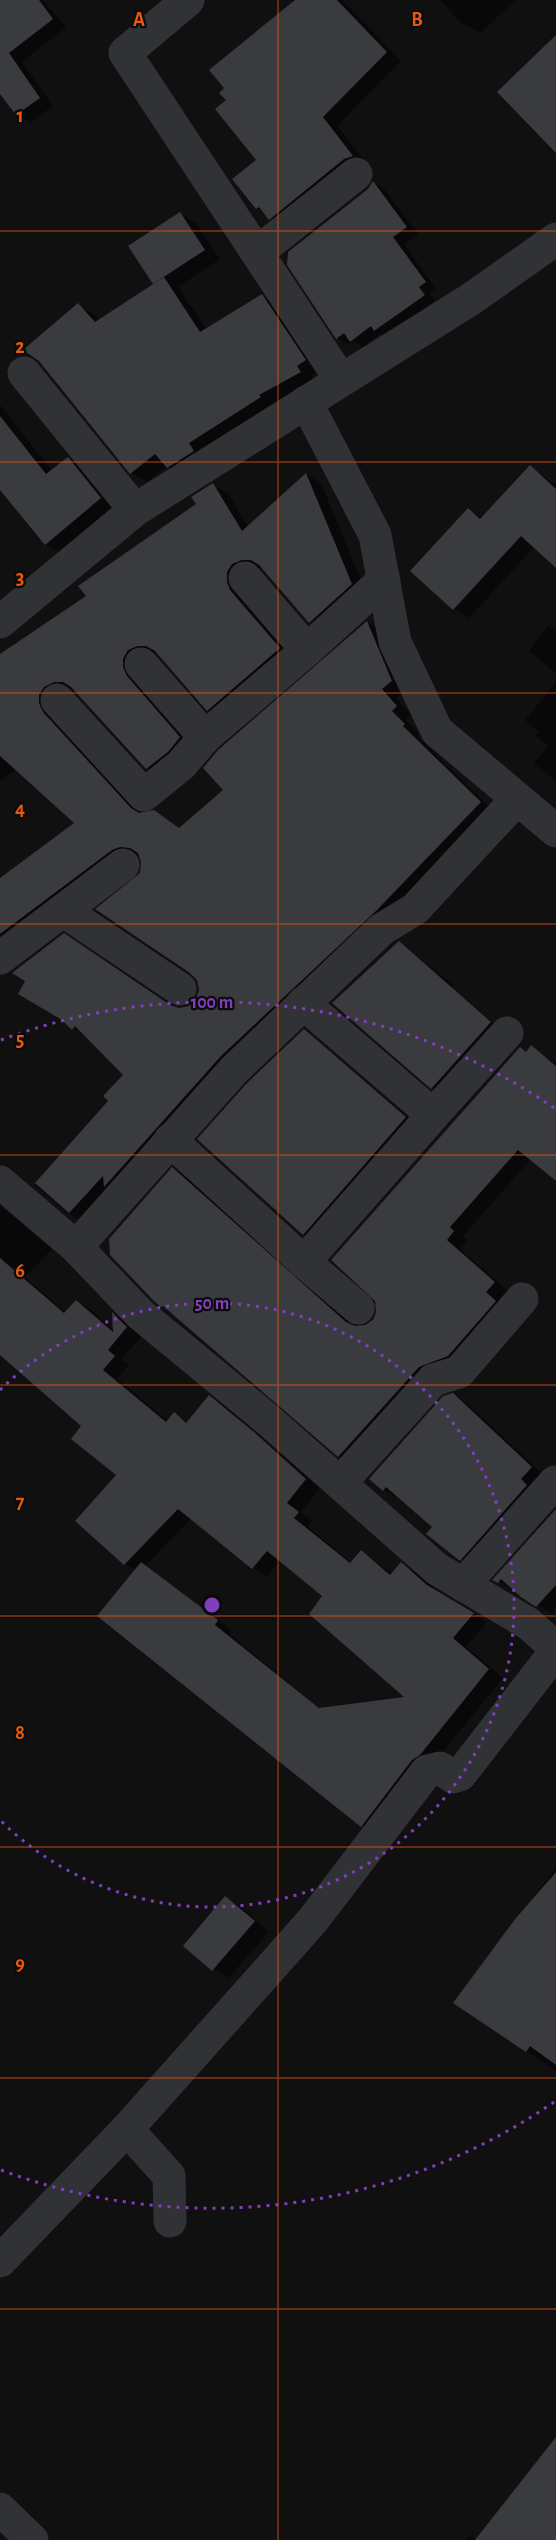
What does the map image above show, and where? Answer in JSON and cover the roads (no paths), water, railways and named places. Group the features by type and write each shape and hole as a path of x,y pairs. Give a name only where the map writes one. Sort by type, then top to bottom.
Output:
{"street":[{"path":"188,0 125,53 341,380"},
{"path":"258,252 356,174"},
{"path":"0,622 135,510 471,299 556,239"},
{"path":"24,373 135,510"},
{"path":"306,402 375,535 395,642 437,731 556,831"},
{"path":"245,578 307,650"},
{"path":"57,699 144,795 181,765 205,737 307,650 384,580"},
{"path":"141,664 205,737"},
{"path":"76,1247 234,1070 382,929 415,909 518,799"},
{"path":"0,958 123,865"},
{"path":"64,911 180,989"},
{"path":"303,1003 433,1114"},
{"path":"304,1262 507,1033"},
{"path":"170,1140 358,1308"},
{"path":"0,1182 76,1247 140,1314 340,1483 437,1569 529,1624 556,1649 460,1774 453,1776 440,1767 427,1770 313,1920 128,2129 0,2261"},
{"path":"340,1483 433,1380 459,1372 522,1299"},
{"path":"463,1585 555,1482"},
{"path":"128,2129 169,2176 170,2222"},
{"path":"0,2509 33,2540"}]}
